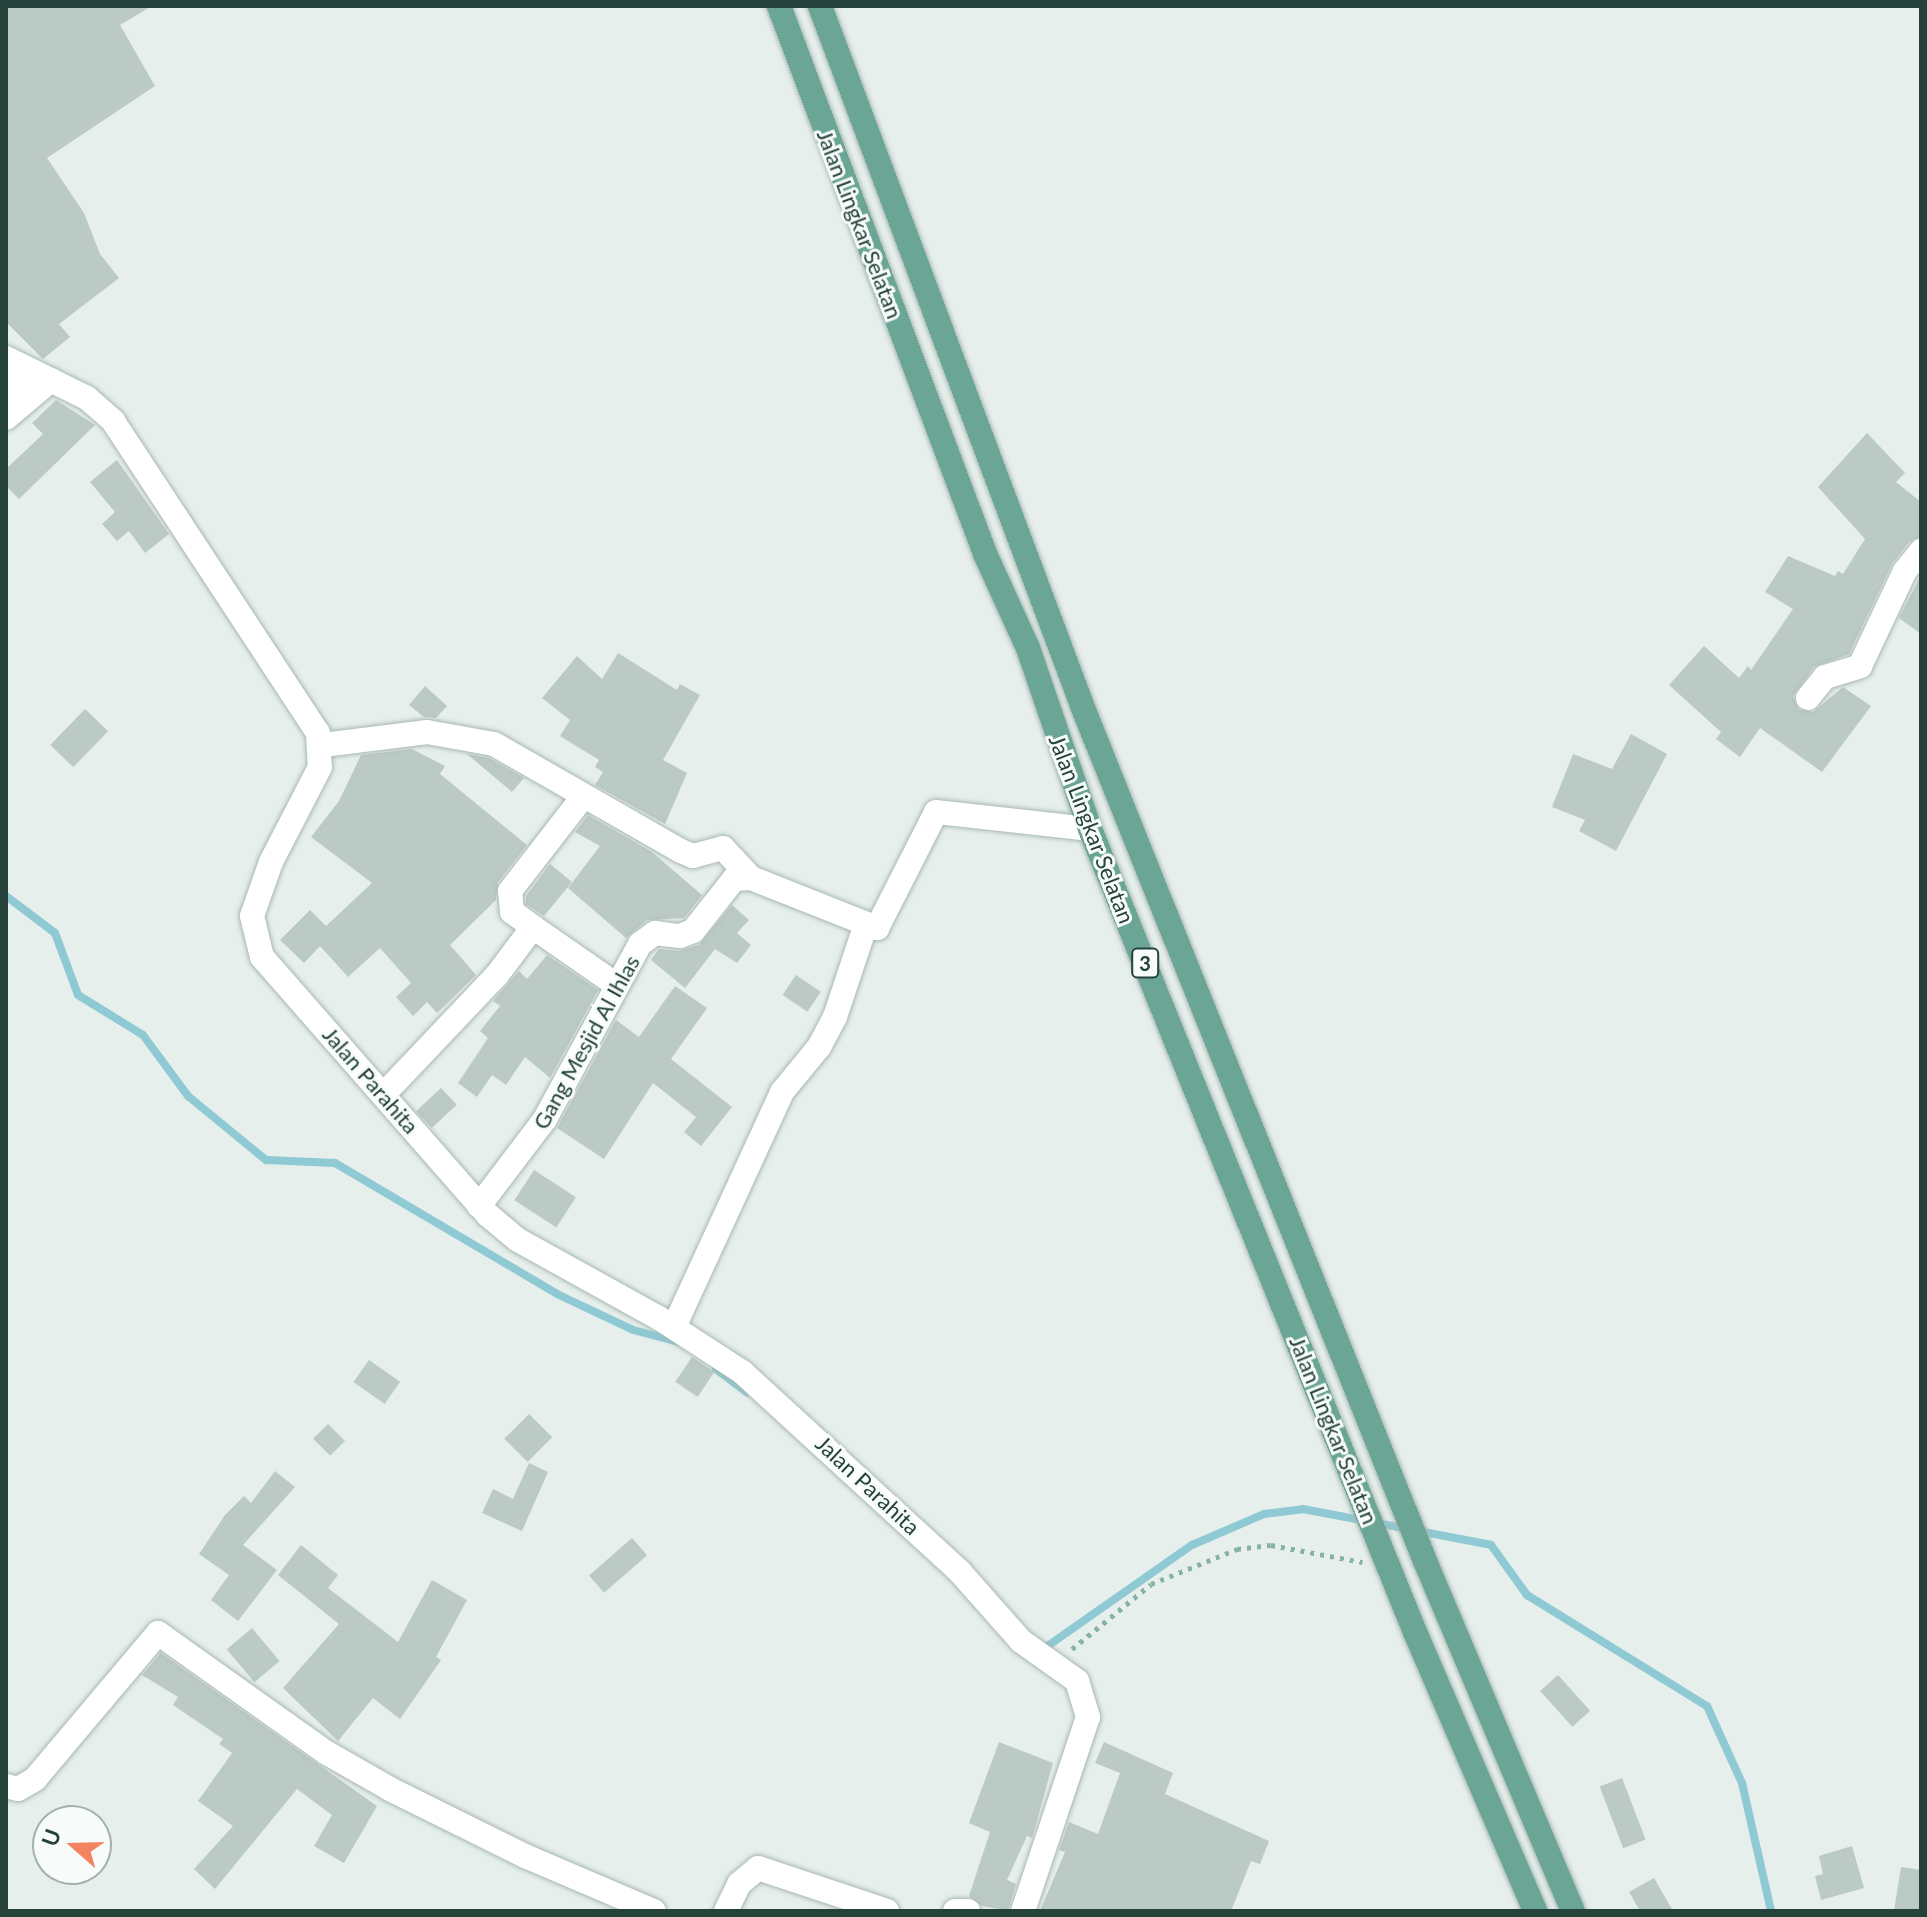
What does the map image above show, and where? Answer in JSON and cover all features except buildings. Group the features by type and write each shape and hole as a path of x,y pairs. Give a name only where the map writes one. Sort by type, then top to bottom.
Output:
{"main road":[{"name":"Jalan Lingkar Selatan","path":"779,6 986,556 1028,648 1090,829 1391,1569 1535,1911"},
{"name":"Jalan Lingkar Selatan","path":"820,6 1126,816 1425,1561 1573,1911"},
{"path":"1090,829 1126,816"}],"street":[{"path":"6,358 87,398 124,433 323,745 392,733 459,733 494,744 583,797 693,856 723,848 751,878 865,927 881,924 936,812 1090,829"},
{"path":"6,389 29,369"},
{"path":"6,418 51,380"},
{"path":"1808,698 1825,677 1860,666 1905,571 1921,551"},
{"name":"Jalan Parahita","path":"323,745 320,767 258,895 252,928 262,957 479,1206 518,1240 674,1327 772,1396 1048,1658 1077,1681 1088,1717 1023,1911"},
{"path":"583,797 507,899 512,912 615,984"},
{"name":"Gang Mesjid Al Ihlas","path":"479,1206 545,1119 615,984 646,937 687,934 734,879 751,878"},
{"path":"384,1094 497,975 533,927"},
{"path":"674,1327 782,1092 819,1047 835,1017 865,927"},
{"path":"6,1786 18,1789 35,1779 158,1633 327,1753 390,1789 525,1856 654,1911"},
{"path":"726,1911 739,1884 758,1868 887,1911"},
{"path":"955,1911 968,1911"}],"path":[{"path":"1048,1658 1151,1584 1237,1549 1271,1545 1391,1569"}],"waterway":[{"path":"6,896 55,933 78,995 143,1035 188,1096 266,1160 335,1163 557,1294 633,1330 679,1342"},
{"path":"716,1369 747,1392"},
{"path":"1039,1652 1192,1545 1264,1514 1303,1509 1491,1545 1527,1595 1707,1706 1742,1783 1771,1911"}]}
